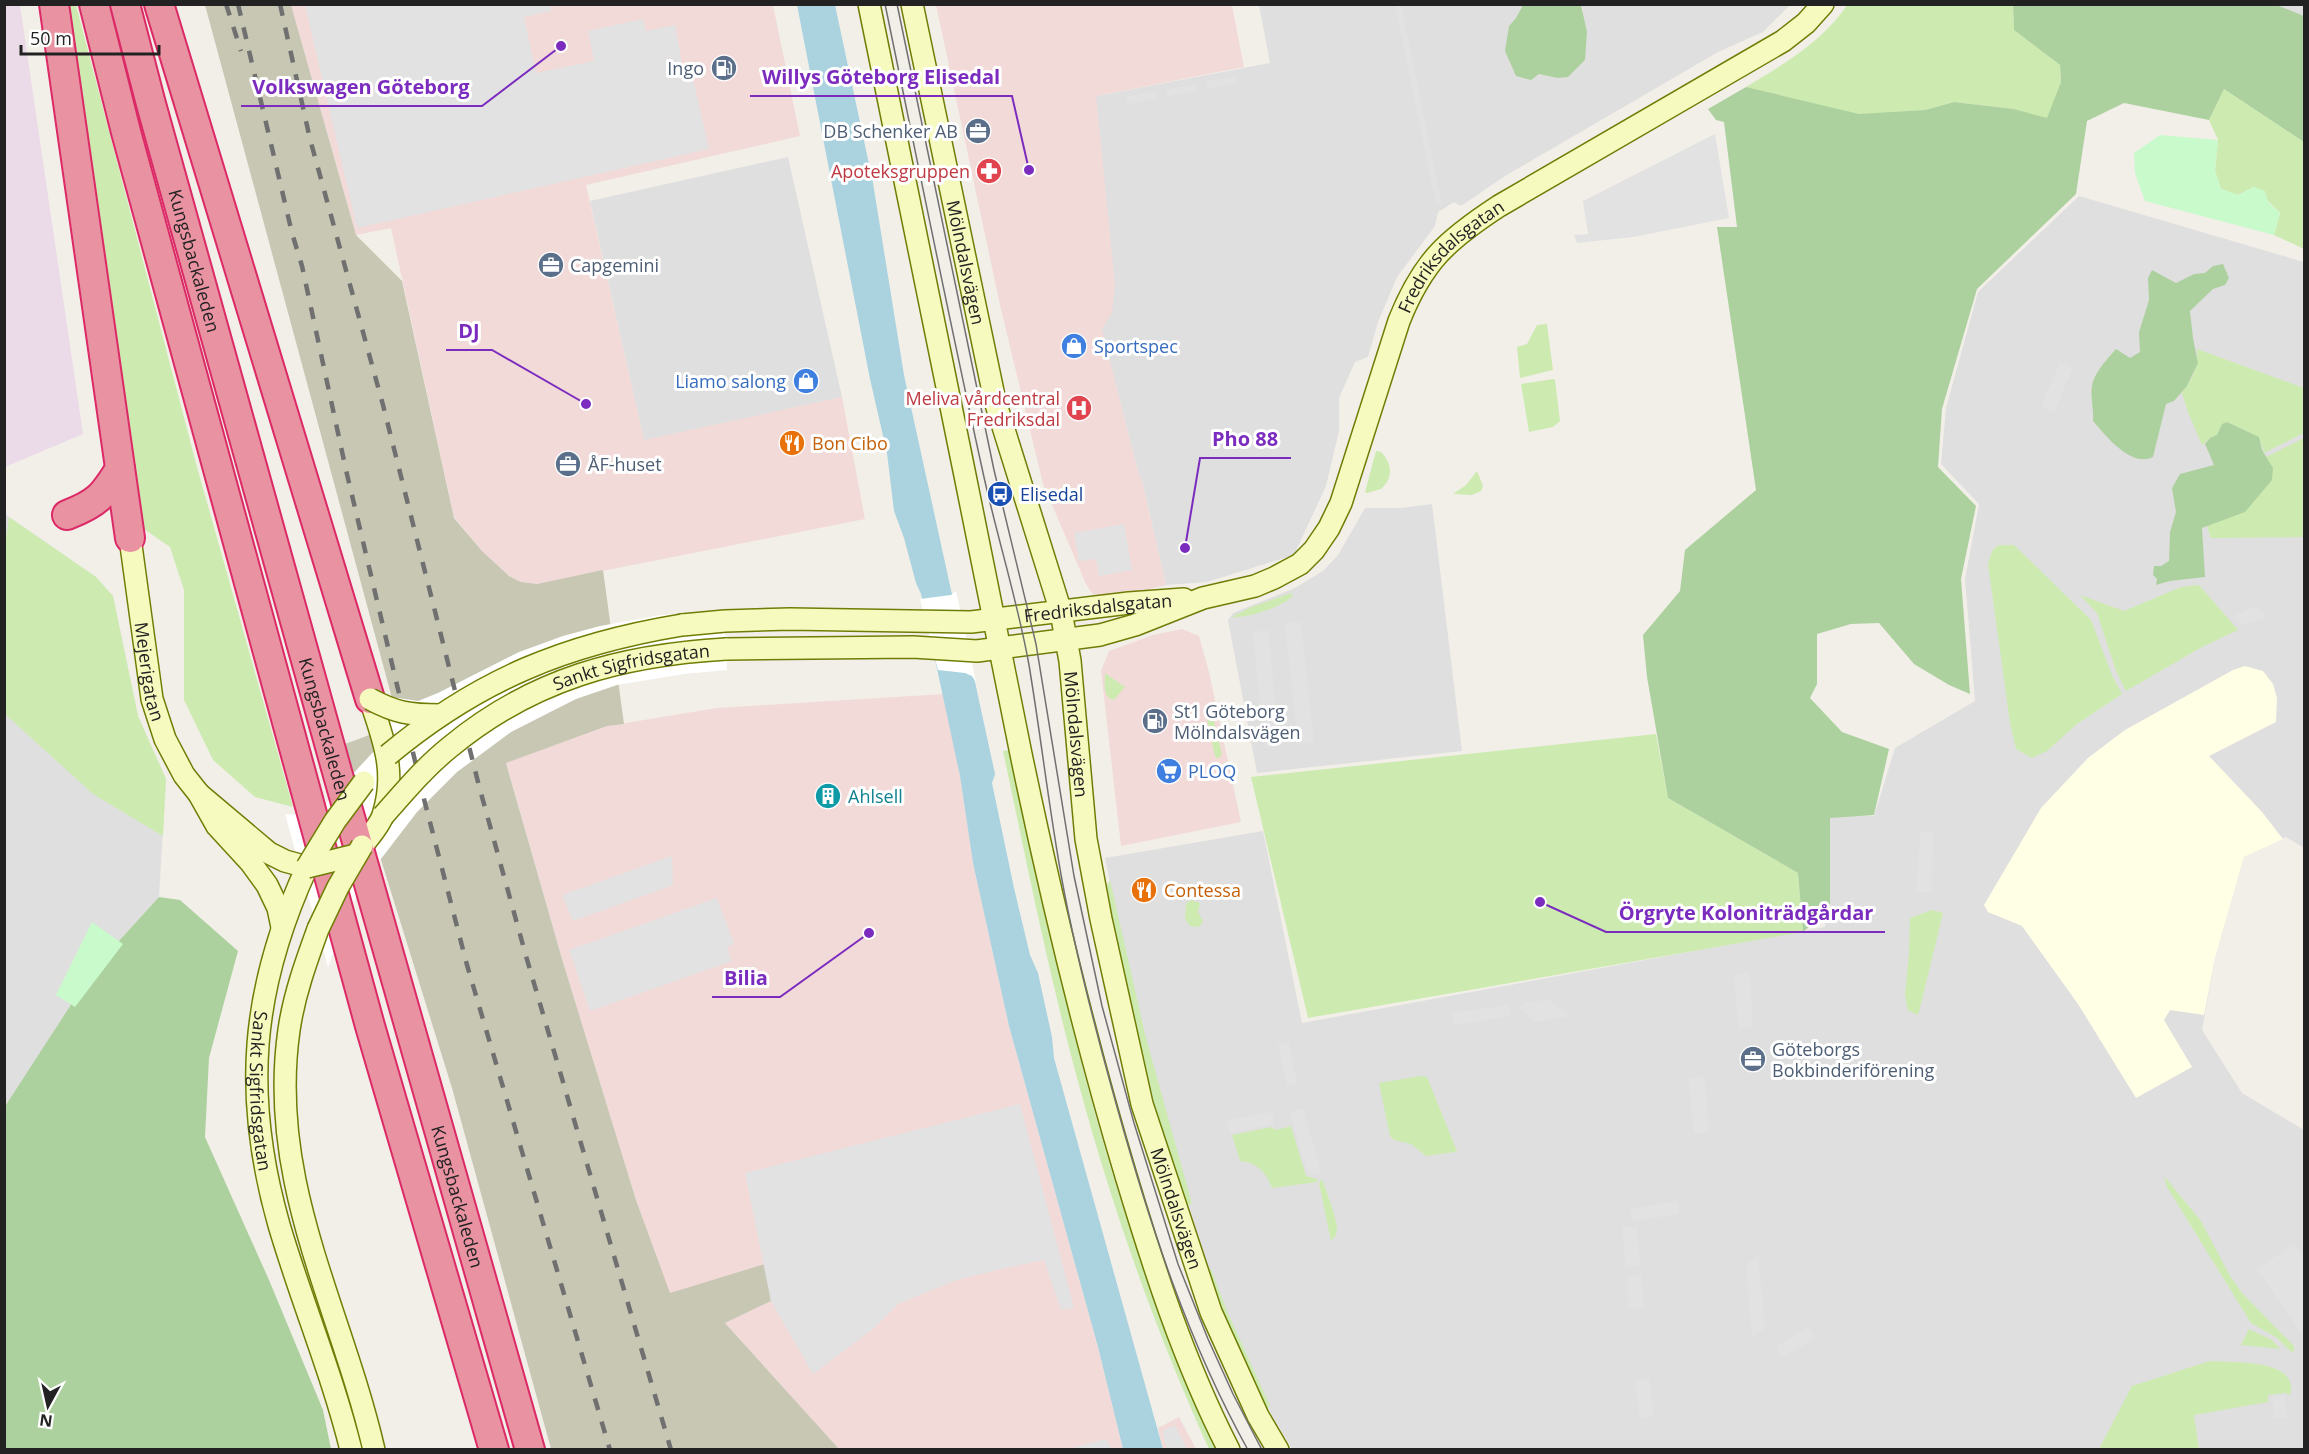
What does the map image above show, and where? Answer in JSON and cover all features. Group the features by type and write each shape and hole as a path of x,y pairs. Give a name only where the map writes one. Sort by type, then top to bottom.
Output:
{"highway":[{"path":"54,4 130,538"},
{"name":"Kungsbackaleden","path":"94,4 126,132 370,1026 494,1449"},
{"name":"Kungsbackaleden","path":"125,4 329,745 530,1449"},
{"path":"159,4 370,699"},
{"path":"67,515 87,507 104,495 120,469"}],"main road":[{"name":"Mölndalsvägen","path":"869,4 917,230 940,357 1051,899 1094,1070 1165,1303 1228,1449"},
{"name":"Mölndalsvägen","path":"912,4 995,401 1061,612 1066,639 1086,839 1101,919 1142,1104 1210,1312 1258,1416 1278,1449"},
{"name":"Fredriksdalsgatan","path":"999,649 1100,635 1126,628 1203,598 1255,586 1300,564 1314,550 1329,528 1341,503 1407,301 1429,264 1443,246 1463,229 1499,206 1783,41 1806,23 1823,4"},
{"name":"Mejerigatan","path":"130,538 152,699 165,739 184,775 199,794 217,826 251,863 267,885 278,908 282,927"},
{"name":"Fredriksdalsgatan","path":"993,621 1140,602 1203,598"},
{"name":"Sankt Sigfridsgatan","path":"351,1449 338,1402 279,1225 260,1137 257,1102 258,1038 264,993 282,927 304,869 347,803 388,755 440,715 492,684 571,650 629,634 725,621 864,619 926,622 993,621"},
{"name":"Sankt Sigfridsgatan","path":"374,1449 361,1398 303,1219 286,1132 286,1083 289,1030 299,985 318,929 356,855 383,816 408,787 450,747 494,716 540,690 578,674 630,660 683,652 726,649 932,647 969,650 999,649"},
{"name":"Sankt Sigfridsgatan","path":"370,699 388,755 390,769 383,816"},
{"path":"370,699 392,711 440,715"},
{"name":"Mejerigatan","path":"199,794 269,853 304,869"},
{"path":"304,869 356,855"}],"shaded area":[{"path":"4,5 20,5 83,434 5,467"},
{"path":"205,5 291,5 356,235 402,281 454,518 482,551 509,576 521,582 537,584 603,570 624,724 607,726 506,763 562,959 636,1200 670,1293 765,1264 771,1301 725,1323 839,1449 551,1449 452,1088 345,744 399,724"},
{"path":"291,5 773,5 800,136 586,185 644,440 842,397 865,519 537,584 521,582 509,576 482,551 454,517 391,228 356,235"},
{"path":"305,5 550,5 551,11 524,17 536,73 594,61 588,31 643,19 646,31 675,25 683,69 693,79 709,149 357,228"},
{"path":"936,5 1232,5 1244,67 1096,96 1115,286 1112,312 1102,329 1142,481 1166,585 1098,602 1086,584 1043,484 1000,305"},
{"path":"1259,5 1523,5 1509,26 1539,74 1557,78 1583,9 1581,5 1790,5 1763,32 1718,52 1505,176 1461,206 1454,202 1438,212 1435,226 1397,277 1378,322 1368,357 1355,362 1339,398 1339,431 1326,486 1294,555 1207,582 1166,585 1142,481 1101,329 1096,96 1270,63"},
{"path":"1395,5 1401,5 1442,204 1436,205"},
{"path":"2274,5 2304,5 2304,16"},
{"path":"1235,76 1237,83 1208,89 1206,82"},
{"path":"1195,84 1196,91 1167,97 1166,90"},
{"path":"1155,91 1157,98 1128,104 1126,97"},
{"path":"1715,134 1729,218 1633,237 1577,243 1574,235 1588,234 1583,201"},
{"path":"788,157 842,397 644,441 590,201"},
{"path":"2079,196 2304,262 2304,848 2286,837 2244,857 2215,958 2202,1030 2242,1093 2304,1130 2304,1449 1292,1449 1270,1412 1210,1278 1145,1054 1105,858 1263,831 1302,1023 1825,927 1828,814 1874,816 1895,748 1975,701 1965,579 1979,504 1941,464 1946,408 1978,292"},
{"path":"2060,362 2073,367 2054,413 2041,407"},
{"path":"1432,504 1462,751 1257,773 1228,620 1233,613 1295,588 1323,571 1338,555 1365,508 1401,508"},
{"path":"5,514 96,577 113,596 138,716 166,779 159,897 96,966 5,1108"},
{"path":"1124,524 1132,570 1099,576 1096,559 1079,561 1074,533"},
{"path":"2258,606 2267,617 2242,625 2233,616"},
{"path":"1301,622 1314,742 1298,744 1285,623"},
{"path":"1182,629 1199,636 1209,672 1241,822 1121,846 1101,671 1109,651 1153,635"},
{"path":"1269,630 1275,707 1260,708 1253,632"},
{"path":"2245,666 2263,671 2273,684 2277,698 2276,722 2209,756 2262,812 2283,839 2244,857 2215,958 2204,1015 2170,1010 2164,1020 2192,1067 2136,1098 2078,1004 2022,926 1988,912 1984,905 2041,808 2088,758 2125,730 2233,670"},
{"path":"944,694 960,776 973,863 1009,1026 1098,1347 1123,1449 839,1449 725,1323 771,1301 670,1294 636,1200 562,959 506,762 607,726 717,708"},
{"path":"1276,712 1279,746 1265,748 1261,714"},
{"path":"1920,832 1934,833 1931,892 1917,892"},
{"path":"672,856 673,885 573,921 562,895"},
{"path":"717,898 734,944 727,947 732,961 590,1011 569,950"},
{"path":"1750,973 1753,1027 1738,1028 1734,974"},
{"path":"1549,1000 1568,1014 1566,1017 1534,1022 1519,1007 1524,1002"},
{"path":"1509,1005 1511,1016 1454,1025 1452,1013"},
{"path":"1289,1042 1297,1084 1287,1086 1278,1045"},
{"path":"1704,1076 1709,1132 1694,1134 1688,1078"},
{"path":"1020,1104 1074,1308 1061,1310 1044,1260 957,1280 898,1304 874,1328 813,1374 771,1301 745,1173"},
{"path":"1303,1108 1321,1172 1308,1176 1290,1112"},
{"path":"1272,1112 1274,1124 1230,1133 1227,1120"},
{"path":"1677,1201 1679,1214 1632,1221 1630,1209"},
{"path":"1637,1226 1640,1266 1626,1267 1622,1227"},
{"path":"2294,1244 2304,1259 2304,1337 2257,1269"},
{"path":"1758,1256 1765,1328 1752,1337 1746,1265"},
{"path":"1641,1275 1644,1308 1629,1309 1627,1277"},
{"path":"1808,1327 1815,1338 1783,1357 1776,1347"},
{"path":"1649,1379 1654,1416 1640,1418 1635,1381"},
{"path":"2285,1396 2287,1418 2274,1419 2272,1397"},
{"path":"1179,1417 1196,1449 1163,1449 1158,1428"},
{"path":"1175,1425 1187,1449 1167,1449 1162,1431"},
{"path":"1106,1439 1112,1449 1069,1449"}],"green space":[{"path":"1848,4 2013,5 2014,30 2060,65 2061,82 2048,119 2014,109 1954,102 1925,110 1859,115 1746,87 1802,51 1827,29"},
{"path":"2274,4 2304,16 2304,142 2224,89 2209,120 2124,103 2087,121 2076,194 1977,289 1942,409 1938,467 1976,506 1961,579 1970,694 1949,685 1914,664 1879,623 1851,624 1817,634 1817,684 1810,698 1842,732 1889,749 1874,815 1830,818 1830,910 1803,932 1798,873 1668,798 1647,677 1643,635 1680,591 1685,550 1756,490 1717,227 1737,227 1724,122 1716,120 1708,109 1746,87 1859,114 1925,110 1954,102 2014,109 2047,118 2061,82 2060,65 2014,30 2013,5"},
{"path":"68,5 76,5 197,467 293,807 255,797 213,760 184,700 184,590 170,547 141,527"},
{"path":"1523,5 1581,5 1587,32 1585,60 1568,77 1557,78 1539,74 1531,80 1516,76 1505,51 1509,26"},
{"path":"2224,89 2304,142 2304,249 2274,235 2280,213 2254,187 2238,195 2221,189 2215,171 2218,140 2209,120"},
{"path":"2160,135 2218,140 2215,171 2221,189 2238,195 2254,187 2265,191 2268,202 2280,213 2274,235 2145,201 2135,173 2134,153"},
{"path":"2223,264 2229,278 2225,285 2213,289 2190,311 2198,363 2187,386 2174,401 2166,404 2153,457 2136,458 2120,449 2093,421 2092,390 2095,376 2116,349 2130,358 2140,352 2139,332 2149,300 2148,278 2152,270 2176,283 2194,274 2205,273 2213,266"},
{"path":"1547,324 1553,370 1520,378 1517,347 1527,344 1537,325"},
{"path":"2197,349 2304,388 2304,433 2264,453 2259,437 2227,422 2222,424 2217,435 2202,445 2182,393 2194,372"},
{"path":"1555,380 1560,421 1553,427 1529,432 1521,384"},
{"path":"2227,422 2259,437 2262,450 2273,468 2272,480 2245,512 2202,528 2205,577 2156,585 2157,579 2153,575 2154,566 2161,566 2169,561 2170,532 2176,512 2172,488 2180,474 2214,465 2205,444 2217,435 2222,424"},
{"path":"2304,438 2304,537 2211,538 2207,526 2245,511 2273,468 2266,457"},
{"path":"1376,451 1385,456 1390,475 1381,489 1367,493 1365,492"},
{"path":"1477,471 1483,486 1481,491 1472,495 1453,494 1466,485"},
{"path":"9,517 96,577 113,596 138,716 166,779 163,836 93,794 5,714 4,554"},
{"path":"1998,545 2014,545 2091,620 2112,675 2122,694 2077,724 2047,751 2032,758 2016,749 2010,723 1988,564 1992,551"},
{"path":"2199,585 2238,630 2202,647 2126,691 2116,671 2097,613 2080,595 2124,611 2181,587"},
{"path":"1291,593 1293,595 1289,599 1265,611 1232,617 1249,608"},
{"path":"1105,673 1125,687 1114,700 1110,699 1106,693"},
{"path":"1210,704 1222,754 1218,759 1215,756 1206,715 1207,705"},
{"path":"1656,734 1668,798 1798,873 1803,932 1308,1018 1251,777"},
{"path":"1010,750 1056,960 1111,1167 1132,1235 1163,1321 1216,1449 1209,1449 1170,1357 1103,1170 1056,994 1003,751"},
{"path":"1110,880 1145,1034 1192,1204 1183,1206 1156,1121 1110,913 1107,885"},
{"path":"159,897 180,900 238,951 209,1058 205,1137 269,1280 323,1410 331,1449 5,1449 4,1108 96,966"},
{"path":"1191,900 1200,903 1198,912 1203,921 1199,927 1190,926 1185,919 1186,904"},
{"path":"1932,910 1943,913 1917,1015 1908,1010 1905,995 1910,918"},
{"path":"92,922 123,944 75,1007 56,995"},
{"path":"1427,1077 1457,1151 1455,1152 1426,1156 1411,1144 1394,1140 1390,1136 1379,1083"},
{"path":"1291,1126 1306,1176 1317,1179 1317,1182 1272,1188 1260,1169 1240,1161 1232,1135 1271,1127 1276,1130"},
{"path":"2164,1176 2201,1221 2230,1276 2242,1293 2294,1346 2294,1352 2277,1338 2251,1323 2167,1187"},
{"path":"1322,1179 1337,1226 1336,1235 1331,1241 1319,1183"},
{"path":"1207,1269 1211,1269 1227,1311 1270,1406 1266,1409 1208,1280"},
{"path":"2249,1329 2272,1340 2280,1349 2241,1345"},
{"path":"2210,1361 2248,1363 2275,1369 2285,1374 2290,1383 2290,1395 2285,1393 2268,1395 2268,1402 2194,1415 2199,1449 2099,1449 2132,1386"}],"water":[{"path":"797,5 835,5 873,183 904,375 951,590 975,682 995,774 992,783 1014,888 1030,955 1038,973 1052,1037 1054,1058 1163,1449 1123,1449 1098,1347 1009,1026 973,863 960,776 921,594 894,511 887,453 870,379"}],"pier":[{"path":"956,591 976,682 972,676 965,673 938,670 920,599 951,595"},
{"path":"724,611 727,670 684,674 617,685 576,699 511,732 457,772 417,812 374,868 353,903 328,967 285,814 302,815 325,804 375,750 354,680 377,686 384,694 392,697 418,701 519,652 563,636 600,626 661,615"}],"tram line":[{"path":"885,4 982,468 1024,640 1062,880 1087,994 1130,1151 1172,1282 1207,1367 1248,1450"},
{"path":"897,4 994,470 1036,644 1074,876 1102,1006 1134,1123 1178,1264 1208,1339 1262,1450"}],"railway":[{"path":"226,4 241,51"},
{"path":"238,4 292,233 302,266 346,470 425,803 467,965 610,1450"},
{"path":"280,4 310,139 383,405 479,786 526,956 671,1450"}],"place":[{"name":"Volkswagen Göteborg","path":"561,46"},
{"name":"Ingo","path":"724,68"},
{"name":"DB Schenker AB","path":"978,131"},
{"name":"Willys Göteborg Elisedal","path":"1029,170"},
{"name":"Apoteksgruppen","path":"989,171"},
{"name":"Capgemini","path":"551,265"},
{"name":"Sportspec","path":"1074,346"},
{"name":"Liamo salong","path":"806,381"},
{"name":"DJ","path":"586,404"},
{"name":"Meliva vårdcentral Fredriksdal","path":"1079,408"},
{"name":"Bon Cibo","path":"792,443"},
{"name":"ÅF-huset","path":"568,464"},
{"name":"Elisedal","path":"1000,494"},
{"name":"Pho 88","path":"1185,548"},
{"name":"St1 Göteborg Mölndalsvägen","path":"1155,721"},
{"name":"PLOQ","path":"1169,771"},
{"name":"Ahlsell","path":"828,796"},
{"name":"Contessa","path":"1144,890"},
{"name":"Örgryte Koloniträdgårdar","path":"1540,902"},
{"name":"Bilia","path":"869,933"},
{"name":"Göteborgs Bokbinderiförening","path":"1753,1059"}]}
